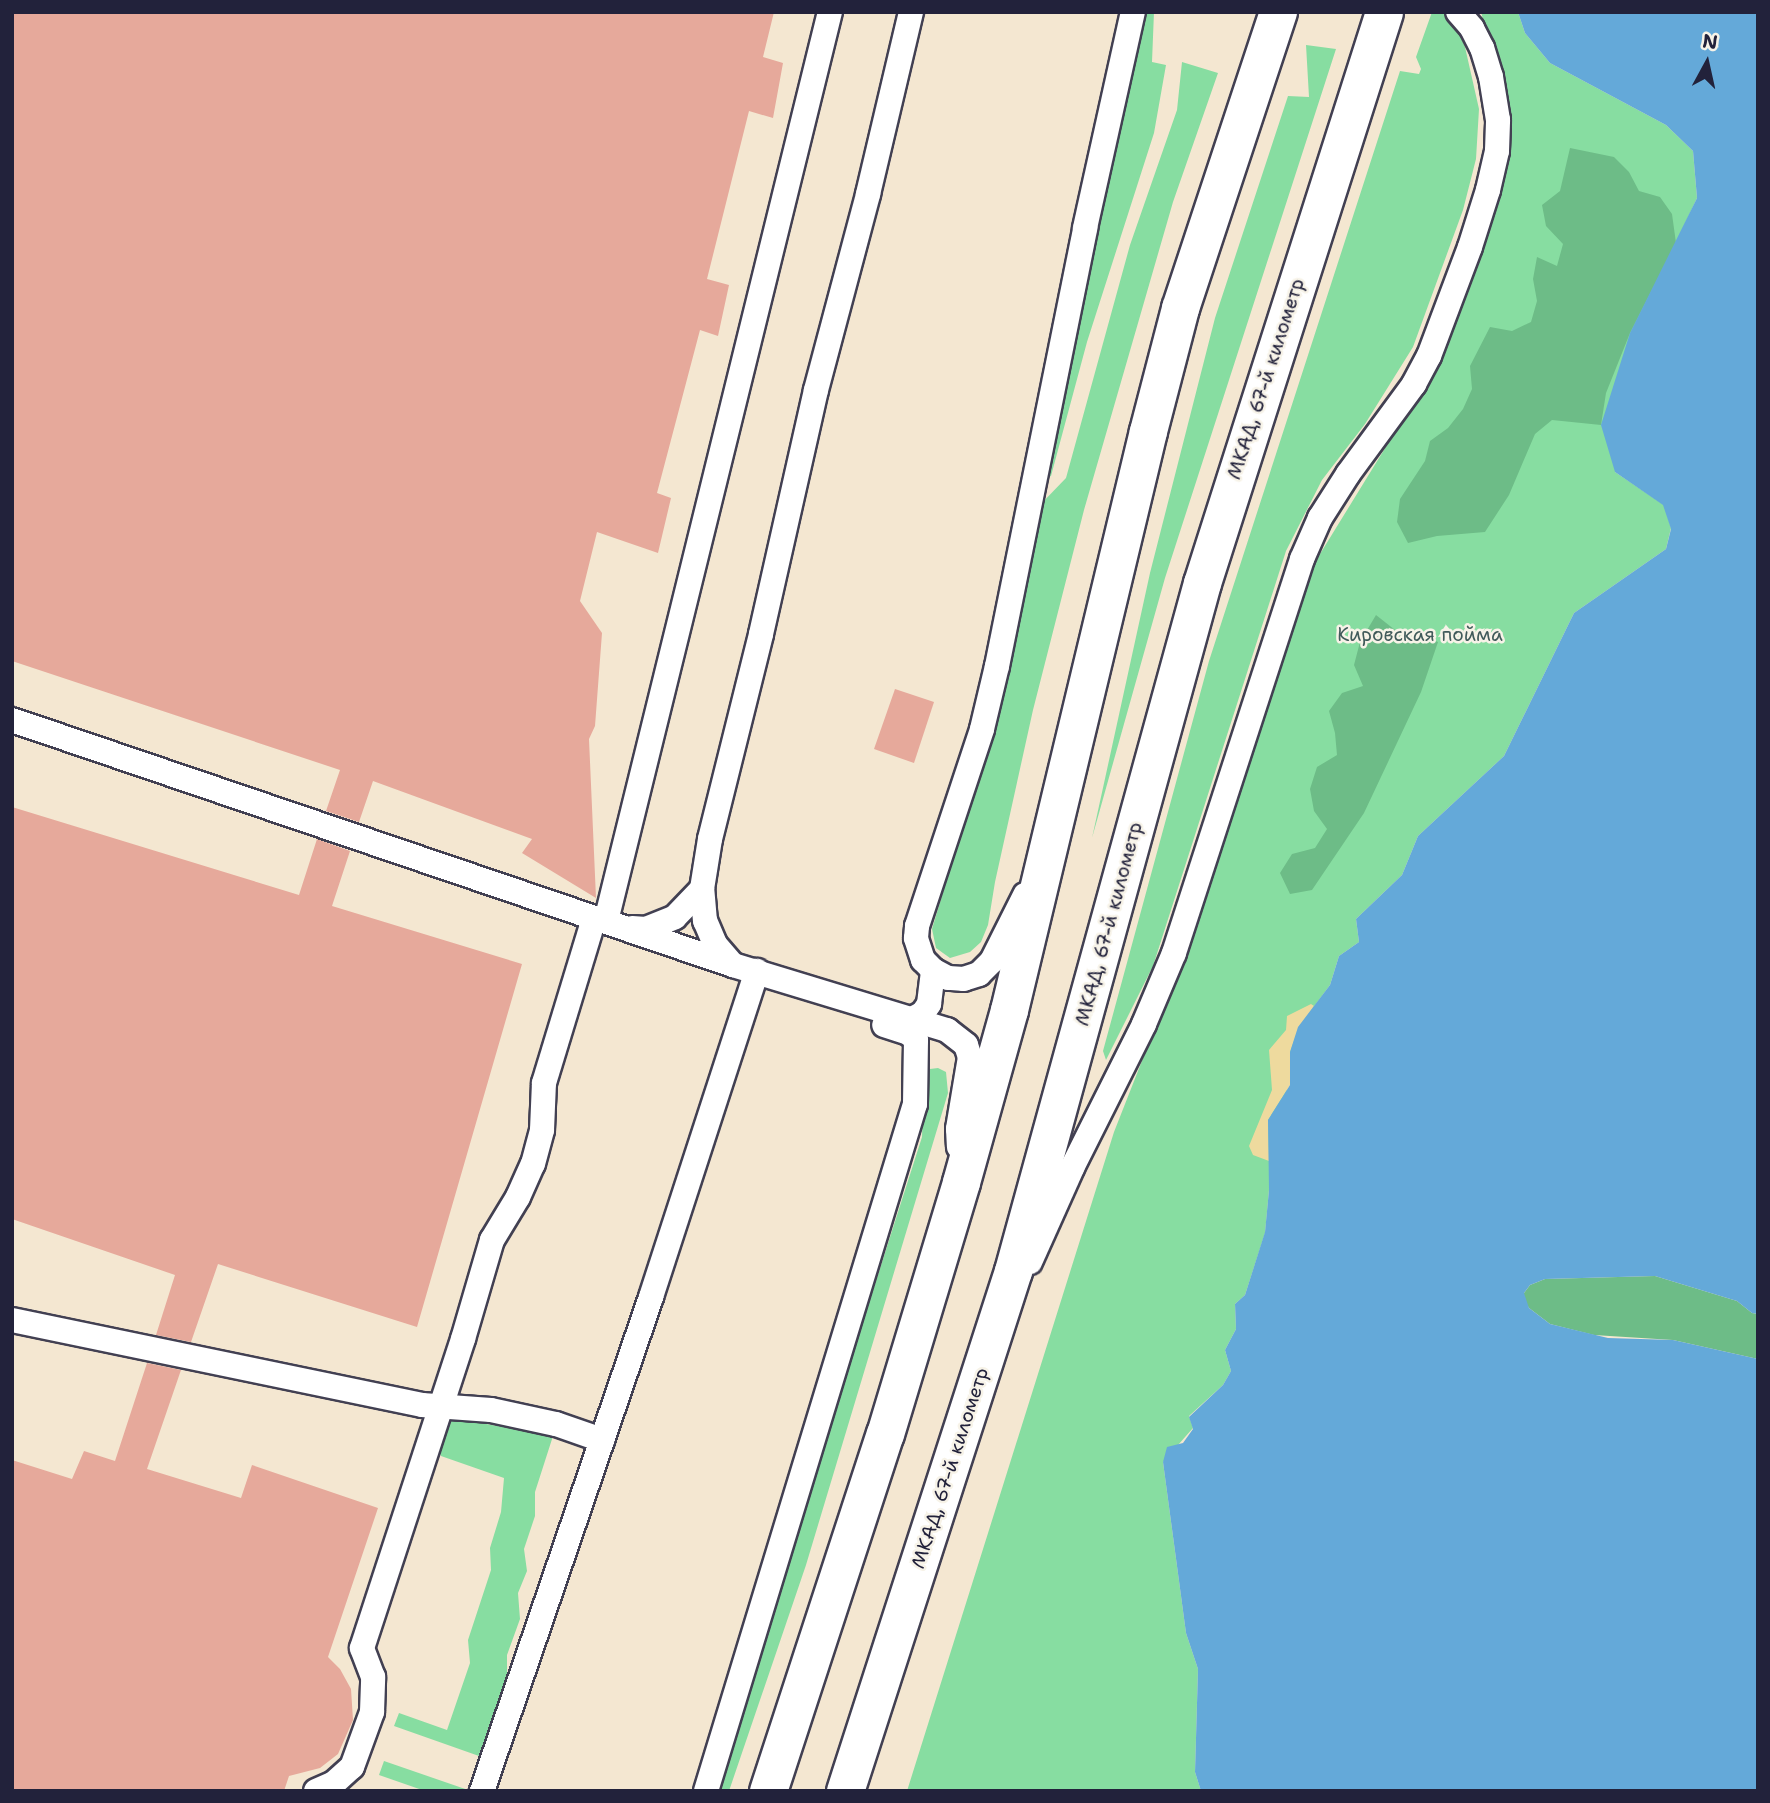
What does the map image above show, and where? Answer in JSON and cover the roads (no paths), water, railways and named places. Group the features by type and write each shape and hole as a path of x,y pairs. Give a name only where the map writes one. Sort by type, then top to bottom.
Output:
{"highway":[{"path":"768,1791 886,1434 961,1182 1009,1010 1180,308 1278,12"},
{"name":"МКАД, 67-й километр","path":"845,1791 963,1428 1055,1125 1202,583 1384,12"}],"street":[{"path":"316,1791 334,1783 352,1767 372,1712 373,1677 362,1648 492,1240 518,1197 533,1164 542,1130 544,1083 608,922 830,12"},
{"path":"733,965 715,944 705,921 702,889 710,839 761,634 781,534 911,12"},
{"path":"1046,854 987,968 964,979 948,978 933,970 923,960 918,949 917,926 982,729 997,666 1085,228 1133,12"},
{"path":"963,1428 1034,1252 1072,1168 1144,1024 1174,953 1283,610 1320,518 1348,474 1414,384 1429,356 1470,247 1497,151 1498,120 1491,77 1482,48 1472,27 1458,12"},
{"path":"12,720 733,965 947,1030 966,1045 970,1057 958,1129 961,1182"},
{"path":"608,922 646,929 661,925 690,904 702,889"},
{"path":"914,1018 923,1013 929,1004 933,970"},
{"path":"482,1791 602,1440 757,971"},
{"path":"706,1791 915,1104 917,1048 909,1033 812,1001 783,978"},
{"path":"917,1048 928,1042 935,1042 952,1051 958,1059 965,1091"},
{"path":"12,1320 422,1405 504,1412 556,1423 602,1440"}],"water":[{"path":"1518,12 1758,12 1758,1314 1752,1313 1737,1301 1655,1276 1545,1279 1530,1285 1524,1293 1529,1308 1550,1324 1608,1338 1673,1340 1758,1359 1758,1791 1201,1791 1195,1772 1198,1669 1186,1633 1163,1462 1167,1447 1183,1443 1193,1429 1189,1417 1223,1385 1231,1371 1225,1350 1236,1329 1235,1304 1245,1295 1265,1232 1269,1190 1268,1120 1290,1085 1290,1052 1298,1027 1330,985 1339,956 1359,942 1356,919 1402,875 1418,836 1504,756 1574,613 1666,549 1671,529 1663,505 1615,472 1601,425 1630,333 1697,198 1693,151 1666,125 1550,63 1525,33"}],"park label":[{"name":"Кировская пойма","path":"1420,635"}]}
